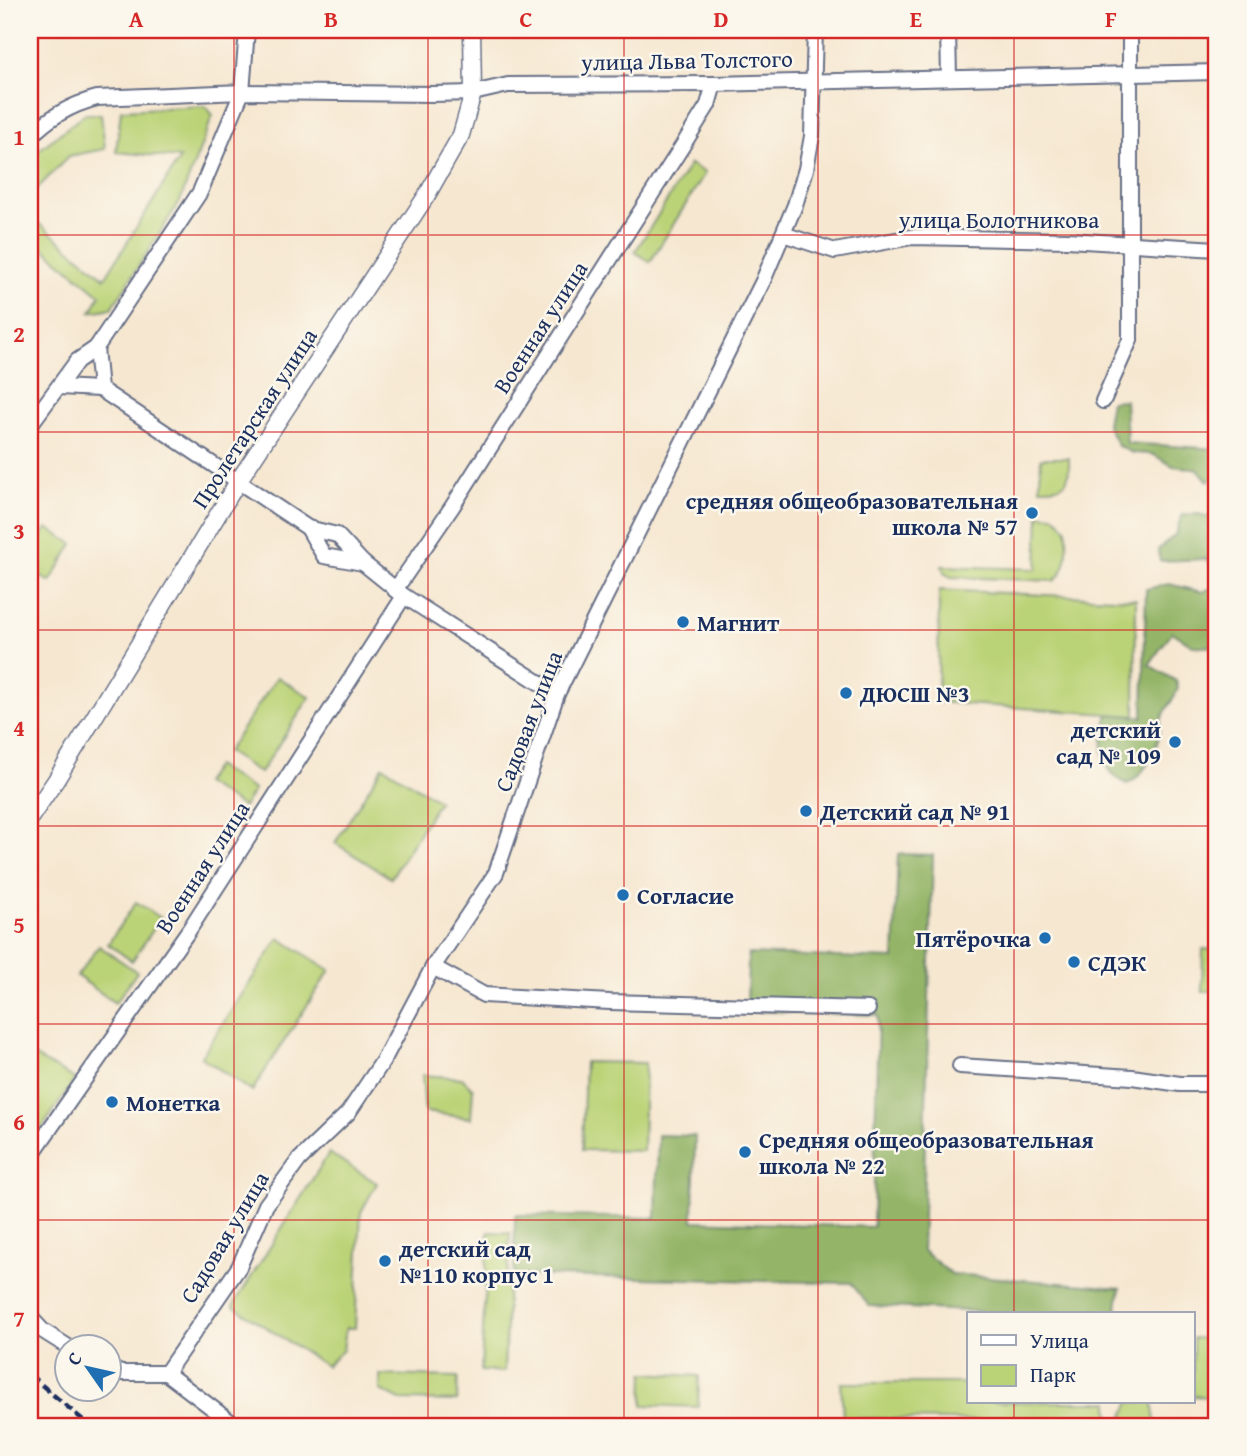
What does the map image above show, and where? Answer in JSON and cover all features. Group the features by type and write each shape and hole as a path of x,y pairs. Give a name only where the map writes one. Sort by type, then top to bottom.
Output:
{"street":[{"path":"30,425 77,361 96,348 200,192 242,92 247,30"},
{"name":"Пролетарская улица","path":"30,818 56,780 239,480 427,195 461,135 472,93 472,30"},
{"name":"Садовая улица","path":"166,1373 239,1267 266,1205 299,1160 348,1113 383,1061 433,967 496,873 557,694 763,281 783,234 806,169 813,136 815,30"},
{"path":"948,30 949,78"},
{"path":"1103,401 1130,340 1130,30"},
{"name":"улица Льва Толстого","path":"30,137 47,120 79,103 97,98 242,92 472,93 508,85 714,84 1217,72"},
{"name":"Военная улица","path":"30,1157 195,920 452,507 684,145 708,105 714,84"},
{"name":"улица Болотникова","path":"783,234 835,251 912,237 1130,243 1217,249"},
{"path":"96,348 100,389"},
{"path":"59,387 100,389 308,528 337,534 363,563 399,593 557,694"},
{"path":"308,528 324,556 363,563"},
{"path":"433,967 484,995 868,1009"},
{"path":"960,1066 1132,1077 1180,1084 1217,1084"},
{"path":"30,1318 52,1337"},
{"path":"122,1373 166,1373 236,1426"}],"green space":[{"path":"205,106 213,115 180,201 112,308 91,312 100,295 30,237 30,216 105,278 180,158 116,152 121,110"},
{"path":"85,114 101,114 105,149 69,156 30,196 30,157"},
{"path":"690,164 705,173 650,262 635,252"},
{"path":"1125,400 1127,443 1217,449 1217,475 1208,481 1198,469 1173,466 1152,454 1133,453 1118,446 1107,424 1111,401"},
{"path":"1041,458 1069,458 1069,474 1065,483 1056,487 1040,488"},
{"path":"1198,514 1217,519 1217,579 1208,559 1160,561 1158,550 1175,535 1182,515"},
{"path":"1039,515 1055,516 1067,529 1065,564 1054,581 951,577 944,573 942,566 1037,569"},
{"path":"47,528 73,544 50,582 30,570 30,555"},
{"path":"1169,584 1202,592 1217,586 1217,635 1209,647 1194,646 1172,632 1149,665 1176,681 1178,688 1162,718 1159,737 1150,759 1138,777 1127,784 1111,771 1106,763 1103,744 1105,724 1108,714 1143,717 1146,589"},
{"path":"939,590 1136,599 1135,716 938,702"},
{"path":"277,677 310,697 260,773 227,752"},
{"path":"216,766 254,790 243,807 204,783"},
{"path":"383,766 439,801 391,878 335,843"},
{"path":"898,854 933,855 922,1250 951,1274 1120,1288 1116,1312 988,1312 869,1306 851,1283 514,1275 515,1215 656,1218 658,1135 695,1136 693,1221 873,1227 878,1015 747,1011 748,954 894,959"},
{"path":"136,902 161,918 132,961 108,944"},
{"path":"279,938 330,970 252,1091 201,1057"},
{"path":"99,946 137,972 115,1003 77,976"},
{"path":"1203,949 1217,950 1217,991 1202,991"},
{"path":"30,1054 75,1079 30,1146"},
{"path":"585,1062 645,1063 643,1151 582,1150"},
{"path":"422,1075 462,1078 473,1089 471,1118 425,1112"},
{"path":"329,1153 377,1183 361,1212 355,1328 346,1328 343,1350 326,1366 233,1306"},
{"path":"488,1232 510,1233 504,1372 481,1371"},
{"path":"1194,1338 1217,1339 1213,1397 1194,1396"},
{"path":"644,1373 699,1376 698,1407 643,1405"},
{"path":"380,1375 458,1377 457,1401 400,1400 380,1390"},
{"path":"841,1383 967,1383 967,1404 1109,1404 1110,1423 843,1418"},
{"path":"1129,1404 1152,1404 1156,1426 1144,1426 1123,1417"}],"railway":[{"path":"30,1375 90,1426"}],"place":[{"name":"средняя общеобразовательная школа № 57","path":"1032,513"},
{"name":"Магнит","path":"683,622"},
{"name":"ДЮСШ №3","path":"846,693"},
{"name":"детский сад № 109","path":"1175,742"},
{"name":"Детский сад № 91","path":"806,811"},
{"name":"Согласие","path":"623,895"},
{"name":"Пятёрочка","path":"1045,938"},
{"name":"СДЭК","path":"1074,962"},
{"name":"Монетка","path":"112,1102"},
{"name":"Средняя общеобразовательная школа № 22","path":"745,1152"},
{"name":"детский сад №110 корпус 1","path":"385,1261"}]}
